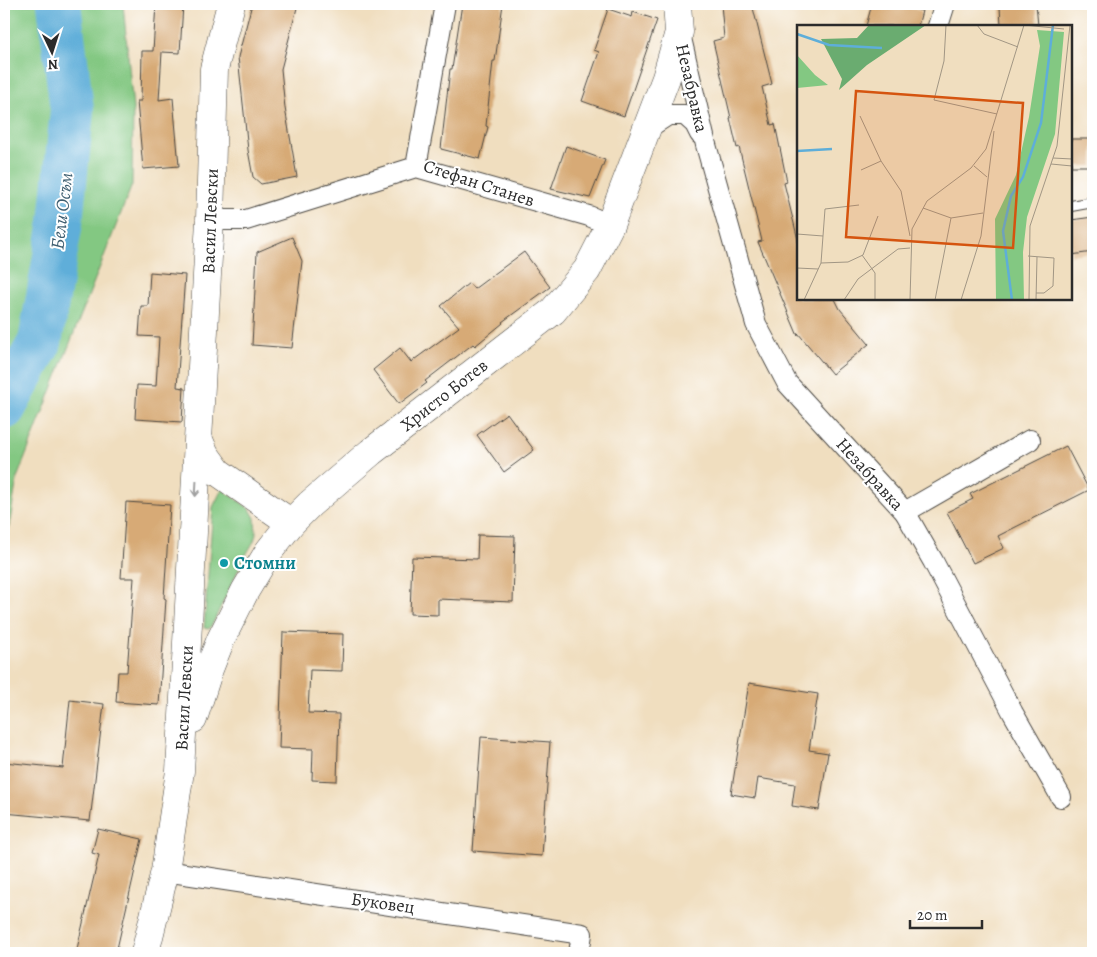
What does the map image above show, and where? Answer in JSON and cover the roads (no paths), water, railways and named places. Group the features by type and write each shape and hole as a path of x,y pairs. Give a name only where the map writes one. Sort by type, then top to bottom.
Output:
{"main road":[{"name":"Васил Левски","path":"145,953 164,871 180,771 210,220 214,69 231,4"},
{"name":"Христо Ботев","path":"180,771 198,703 222,639 245,590 269,551 291,523 310,504 371,452 553,311 587,270 610,225 666,78 679,32 677,4"},
{"path":"199,440 205,454 218,472 291,523"}],"street":[{"name":"Стефан Станев","path":"445,4 416,167 589,216 610,225"},
{"path":"938,25 945,4"},
{"name":"Незабравка","path":"679,32 706,145 756,324 788,383 905,512 933,560 1013,713 1060,796"},
{"name":"Незабравка","path":"648,128 668,115 685,114 695,124 706,145"},
{"path":"210,220 246,220 416,167"},
{"path":"905,512 1030,440"},
{"name":"Буковец","path":"164,871 582,934 579,953"}],"lane":[{"path":"1072,206 1093,202"}],"waterway":[{"name":"Бели Осъм","path":"4,408 40,342 61,222 72,110 59,4"}],"place":[{"name":"Стомни","path":"224,563"}]}
